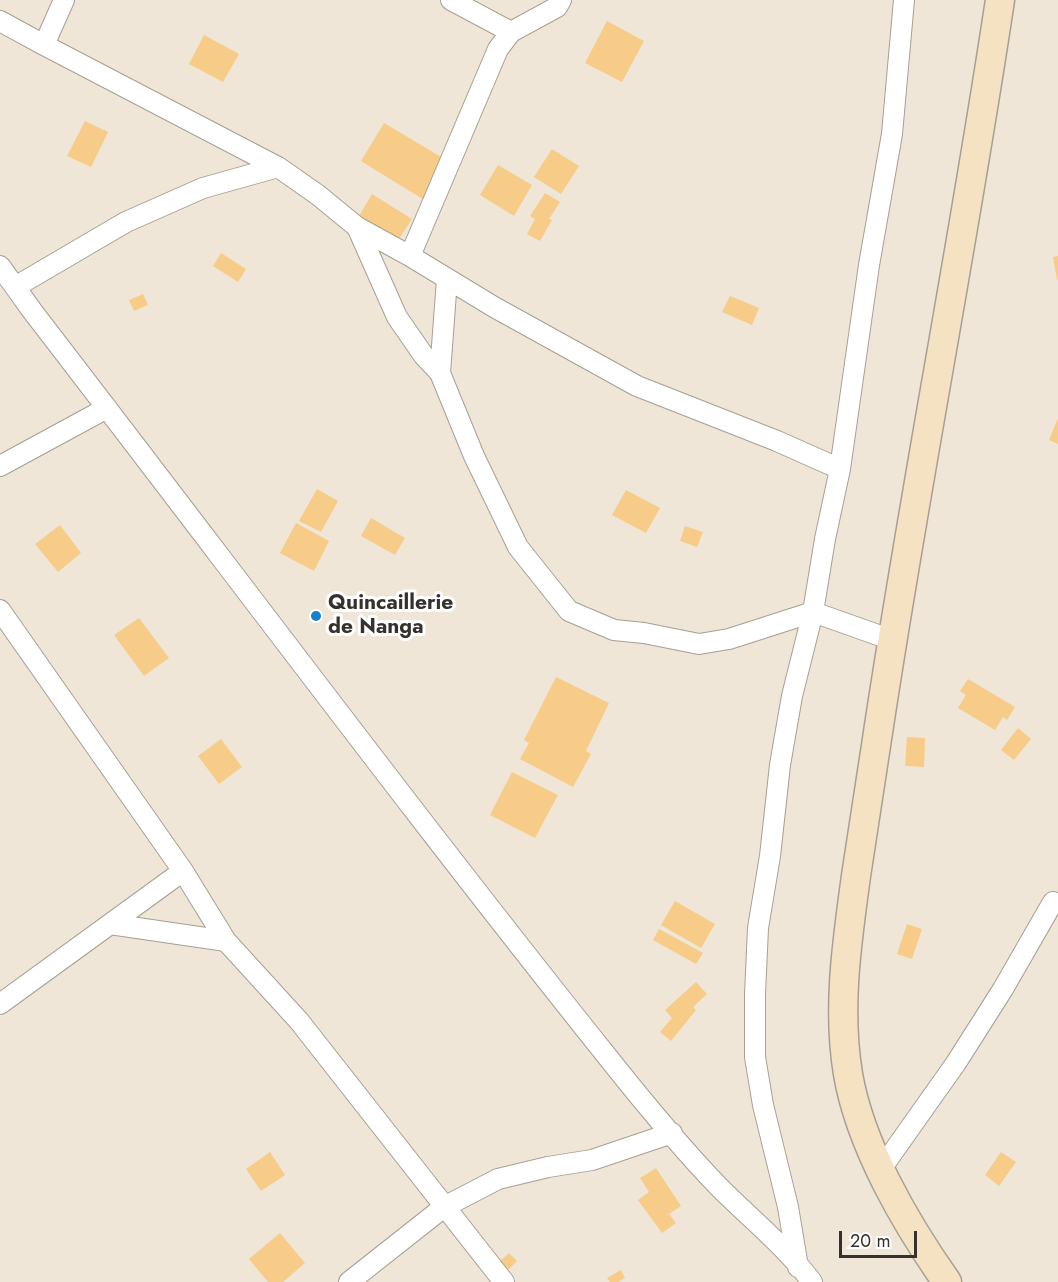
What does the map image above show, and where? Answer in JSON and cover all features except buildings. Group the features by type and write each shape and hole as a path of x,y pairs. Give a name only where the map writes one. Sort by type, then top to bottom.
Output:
{"street":[{"path":"44,45 64,0"},
{"path":"451,0 511,32"},
{"path":"410,256 498,49 511,32 557,7 561,0"},
{"path":"798,1273 788,1207 763,1105 757,1066 755,994 758,928 770,856 780,765 792,696 813,612 840,469 869,265 892,134 904,0"},
{"path":"947,1282 925,1251 898,1205 858,1114 849,1075 844,1033 845,953 892,640 1000,0"},
{"path":"0,21 278,167 318,195 357,227 494,307 637,386 777,441 840,469"},
{"path":"15,287 126,222 203,188 278,167"},
{"path":"357,227 397,317 424,356 440,373 474,456 518,547 569,611 614,630 644,633 699,644 729,639 813,612 892,640"},
{"path":"0,266 496,918 672,1133 798,1273 812,1282"},
{"path":"440,373 447,279"},
{"path":"0,466 107,408"},
{"path":"0,610 183,871 226,942 299,1020 504,1282"},
{"path":"0,1004 183,871"},
{"path":"881,1169 962,1054 1053,902"},
{"path":"110,924 226,942"},
{"path":"349,1282 444,1207 498,1179 548,1167 592,1160 672,1133"}],"place":[{"name":"Quincaillerie de Nanga","path":"316,616"}]}
